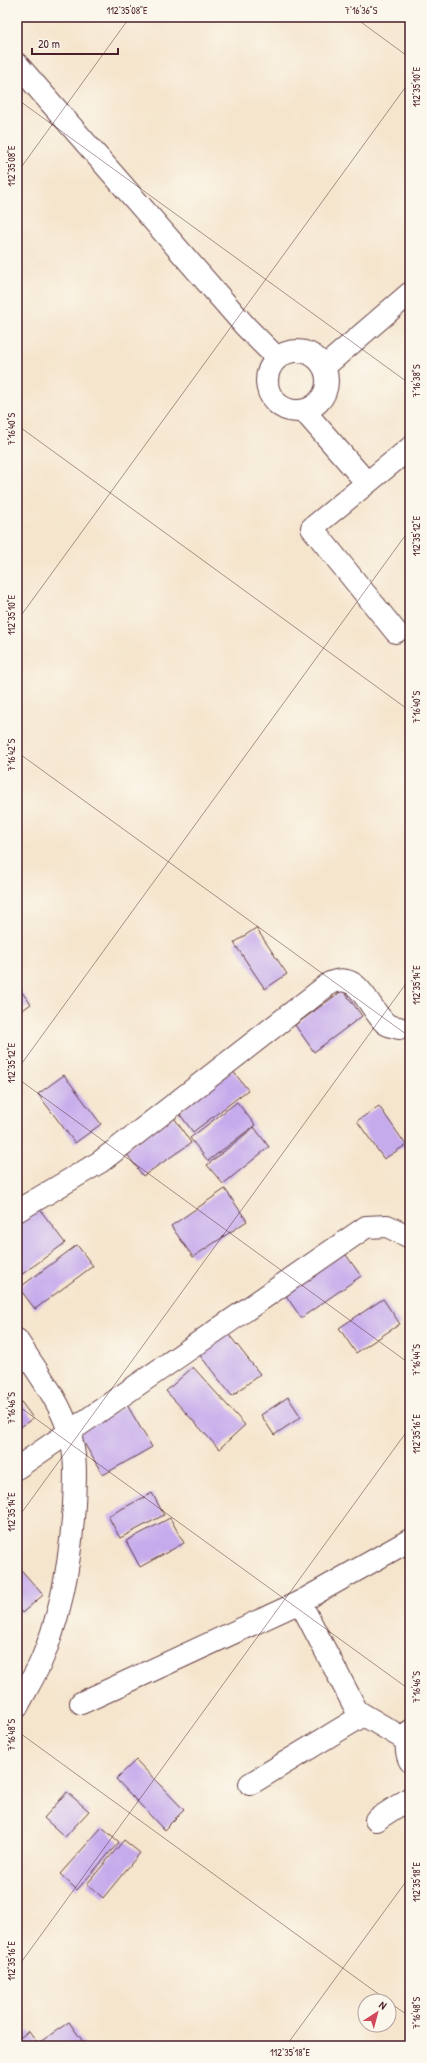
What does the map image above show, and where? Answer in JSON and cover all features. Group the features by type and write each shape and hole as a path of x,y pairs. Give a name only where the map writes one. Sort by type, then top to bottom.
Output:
{"street":[{"path":"17,64 246,327 277,358"},
{"path":"324,367 410,293"},
{"path":"289,351 302,351 315,357 324,367 327,380 324,394 317,404 304,411 291,411 278,406 270,395 266,382 269,369 277,358 289,351"},
{"path":"304,411 367,483"},
{"path":"396,632 312,528 410,448"},
{"path":"17,1211 100,1162 330,983 340,979 353,982 385,1023 399,1028"},
{"path":"17,1468 366,1227 387,1226 410,1237"},
{"path":"17,1340 60,1410 69,1431 75,1455 72,1533 62,1598 40,1663 17,1707"},
{"path":"81,1703 300,1602 410,1540"},
{"path":"300,1602 352,1705 362,1716 409,1744"},
{"path":"250,1784 362,1716"},
{"path":"376,1820 410,1798"}],"building":[{"path":"256,928 287,974 265,989 234,943"},
{"path":"17,986 31,1004 17,1014"},
{"path":"343,990 362,1016 314,1052 295,1025"},
{"path":"232,1070 248,1090 193,1132 178,1112"},
{"path":"64,1075 101,1124 75,1143 38,1094"},
{"path":"237,1102 255,1125 208,1161 190,1138"},
{"path":"379,1106 406,1145 384,1159 357,1121"},
{"path":"173,1116 191,1143 143,1176 124,1150"},
{"path":"254,1127 269,1147 223,1184 207,1165"},
{"path":"225,1189 247,1221 193,1257 171,1226"},
{"path":"38,1207 65,1243 17,1278 17,1222"},
{"path":"77,1245 93,1266 35,1309 19,1288"},
{"path":"344,1252 361,1276 301,1318 285,1294"},
{"path":"383,1299 400,1324 356,1353 339,1328"},
{"path":"226,1331 260,1374 232,1396 198,1353"},
{"path":"193,1367 245,1425 219,1449 166,1391"},
{"path":"288,1397 301,1417 274,1435 261,1415"},
{"path":"19,1399 33,1418 17,1430 17,1400"},
{"path":"127,1405 152,1447 103,1475 78,1433"},
{"path":"152,1493 164,1515 120,1538 108,1516"},
{"path":"170,1518 184,1543 140,1567 126,1541"},
{"path":"17,1565 43,1595 22,1613 17,1607"},
{"path":"136,1760 184,1810 164,1830 116,1779"},
{"path":"67,1792 89,1811 65,1837 44,1818"},
{"path":"102,1827 119,1842 77,1890 60,1874"},
{"path":"124,1840 140,1853 103,1898 87,1884"},
{"path":"69,2022 86,2046 43,2046 40,2042"},
{"path":"29,2031 40,2046 17,2046 17,2040"}]}
